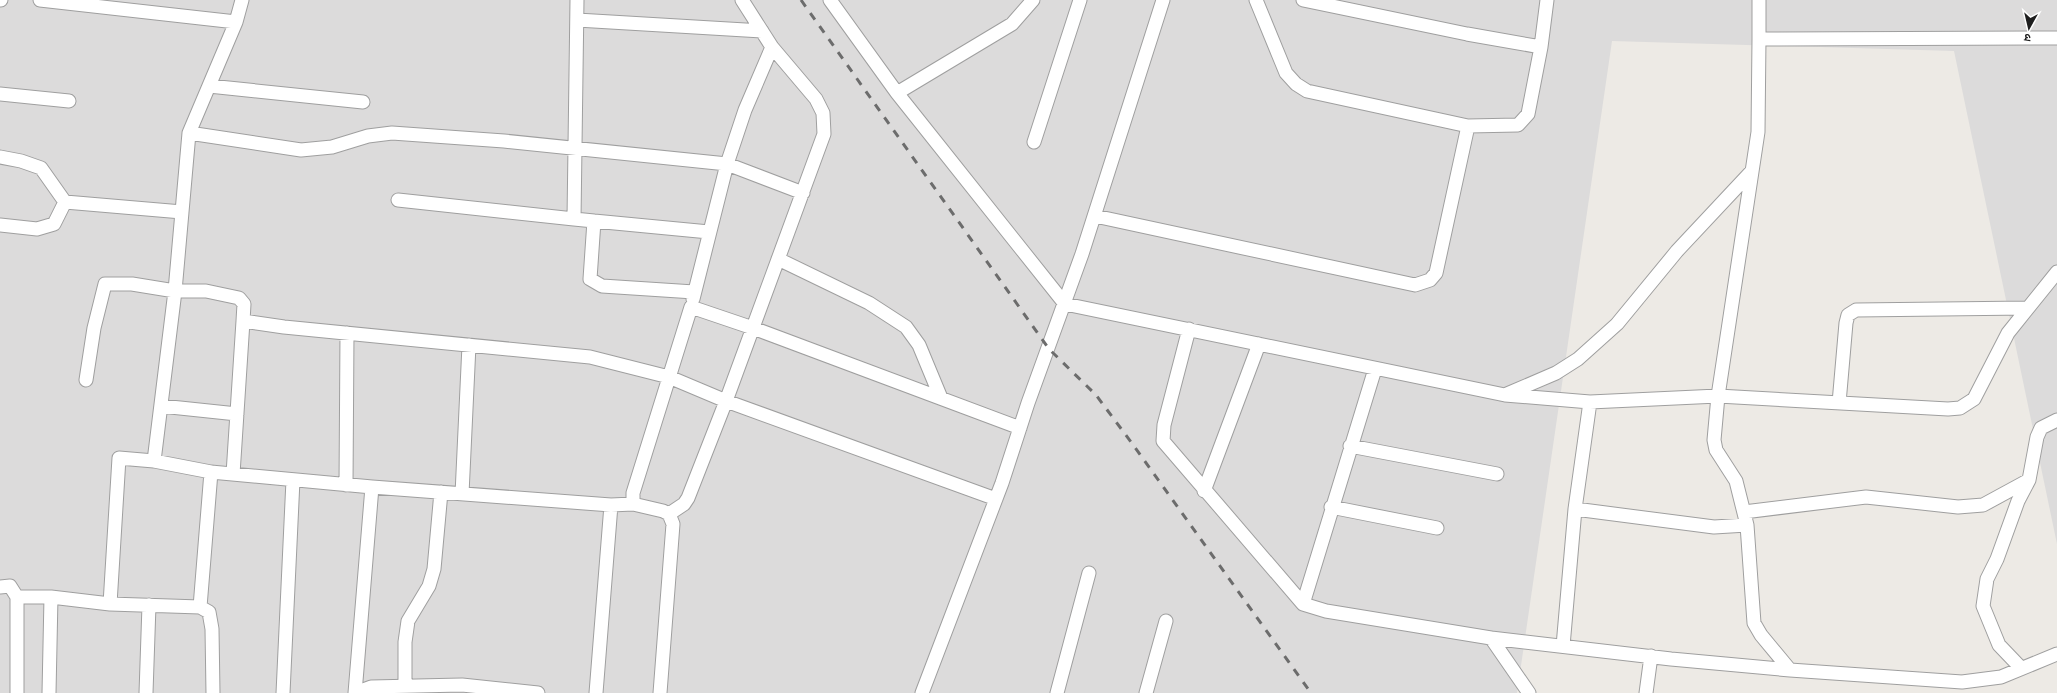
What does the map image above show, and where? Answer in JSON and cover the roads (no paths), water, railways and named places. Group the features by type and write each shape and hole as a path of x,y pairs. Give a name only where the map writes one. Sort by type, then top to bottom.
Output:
{"street":[{"path":"40,0 236,22"},
{"path":"154,461 175,291 189,133 236,22 242,0"},
{"path":"574,219 577,0"},
{"path":"669,514 684,504 688,498 726,401 824,134 823,113 816,99 772,47 742,0"},
{"path":"830,0 897,93 1065,304 1505,395 1590,402 1718,396 1948,409 1960,408 1974,399 2008,333 2057,272"},
{"path":"897,93 1012,24 1033,0"},
{"path":"1034,142 1080,0"},
{"path":"922,693 996,499 1065,304 1095,216 1162,0"},
{"path":"1256,0 1286,73 1296,84 1307,91 1468,126 1518,126 1528,114 1541,47 1548,0"},
{"path":"1302,0 1468,34 1541,47"},
{"path":"1759,0 1758,132 1750,172 1718,396 1714,440 1716,450 1736,481 1747,525 1754,623 1761,635 1790,670"},
{"path":"577,20 762,32"},
{"path":"1759,39 2057,38"},
{"path":"633,504 633,493 691,307 727,164 745,110 772,47"},
{"path":"209,86 362,102"},
{"path":"0,94 69,101"},
{"path":"1095,216 1415,285 1430,280 1436,273 1468,126"},
{"path":"189,133 301,150 332,147 368,136 392,132 575,149 727,164 802,193"},
{"path":"0,157 21,161 41,168 65,202 182,212"},
{"path":"1505,395 1556,373 1578,359 1617,324 1677,251 1750,172"},
{"path":"398,200 709,232"},
{"path":"0,225 42,228 54,224 65,202"},
{"path":"594,221 590,279 594,283 602,286 694,292"},
{"path":"778,259 868,303 906,327 919,345 941,398"},
{"path":"86,380 94,328 105,284 132,284 175,291 206,291 239,298 244,304 233,474"},
{"path":"691,307 753,328 1020,428"},
{"path":"1839,402 1846,323 1848,315 1856,310 2027,308"},
{"path":"243,321 284,327 590,357 669,377 726,401 996,499"},
{"path":"1189,329 1164,425 1163,441 1204,491 1303,604 1334,612 1491,638 1790,670 1962,682 2001,677 2057,654"},
{"path":"346,485 347,333"},
{"path":"1204,491 1259,344"},
{"path":"462,494 469,345"},
{"path":"1303,604 1331,507 1375,368"},
{"path":"1563,646 1575,509 1590,402"},
{"path":"161,406 237,414"},
{"path":"2021,668 2000,644 1983,606 1987,579 1998,559 2018,501 2029,480 2037,437 2041,428 2057,420"},
{"path":"1350,446 1497,474"},
{"path":"110,604 119,458 154,461 211,472 346,485 611,505 633,504 663,511 669,514 673,524 660,693"},
{"path":"200,607 211,472"},
{"path":"283,693 293,480"},
{"path":"1744,512 1866,497 1958,507 1983,505 2029,480"},
{"path":"372,487 355,693 370,686 405,686 429,689 462,685 538,693"},
{"path":"405,686 404,642 408,621 427,591 434,569 441,492"},
{"path":"596,693 611,505"},
{"path":"1331,507 1437,528"},
{"path":"1575,509 1714,527 1747,525"},
{"path":"1057,693 1089,573"},
{"path":"0,587 10,586 17,597 16,693"},
{"path":"17,597 51,597 110,604 200,607 209,612 212,629 214,693"},
{"path":"49,693 51,597"},
{"path":"146,693 149,605"},
{"path":"1146,693 1166,621"},
{"path":"1491,638 1529,693"},
{"path":"1646,693 1651,656"}],"railway":[{"path":"801,0 1049,349 1096,395 1311,693"}]}
